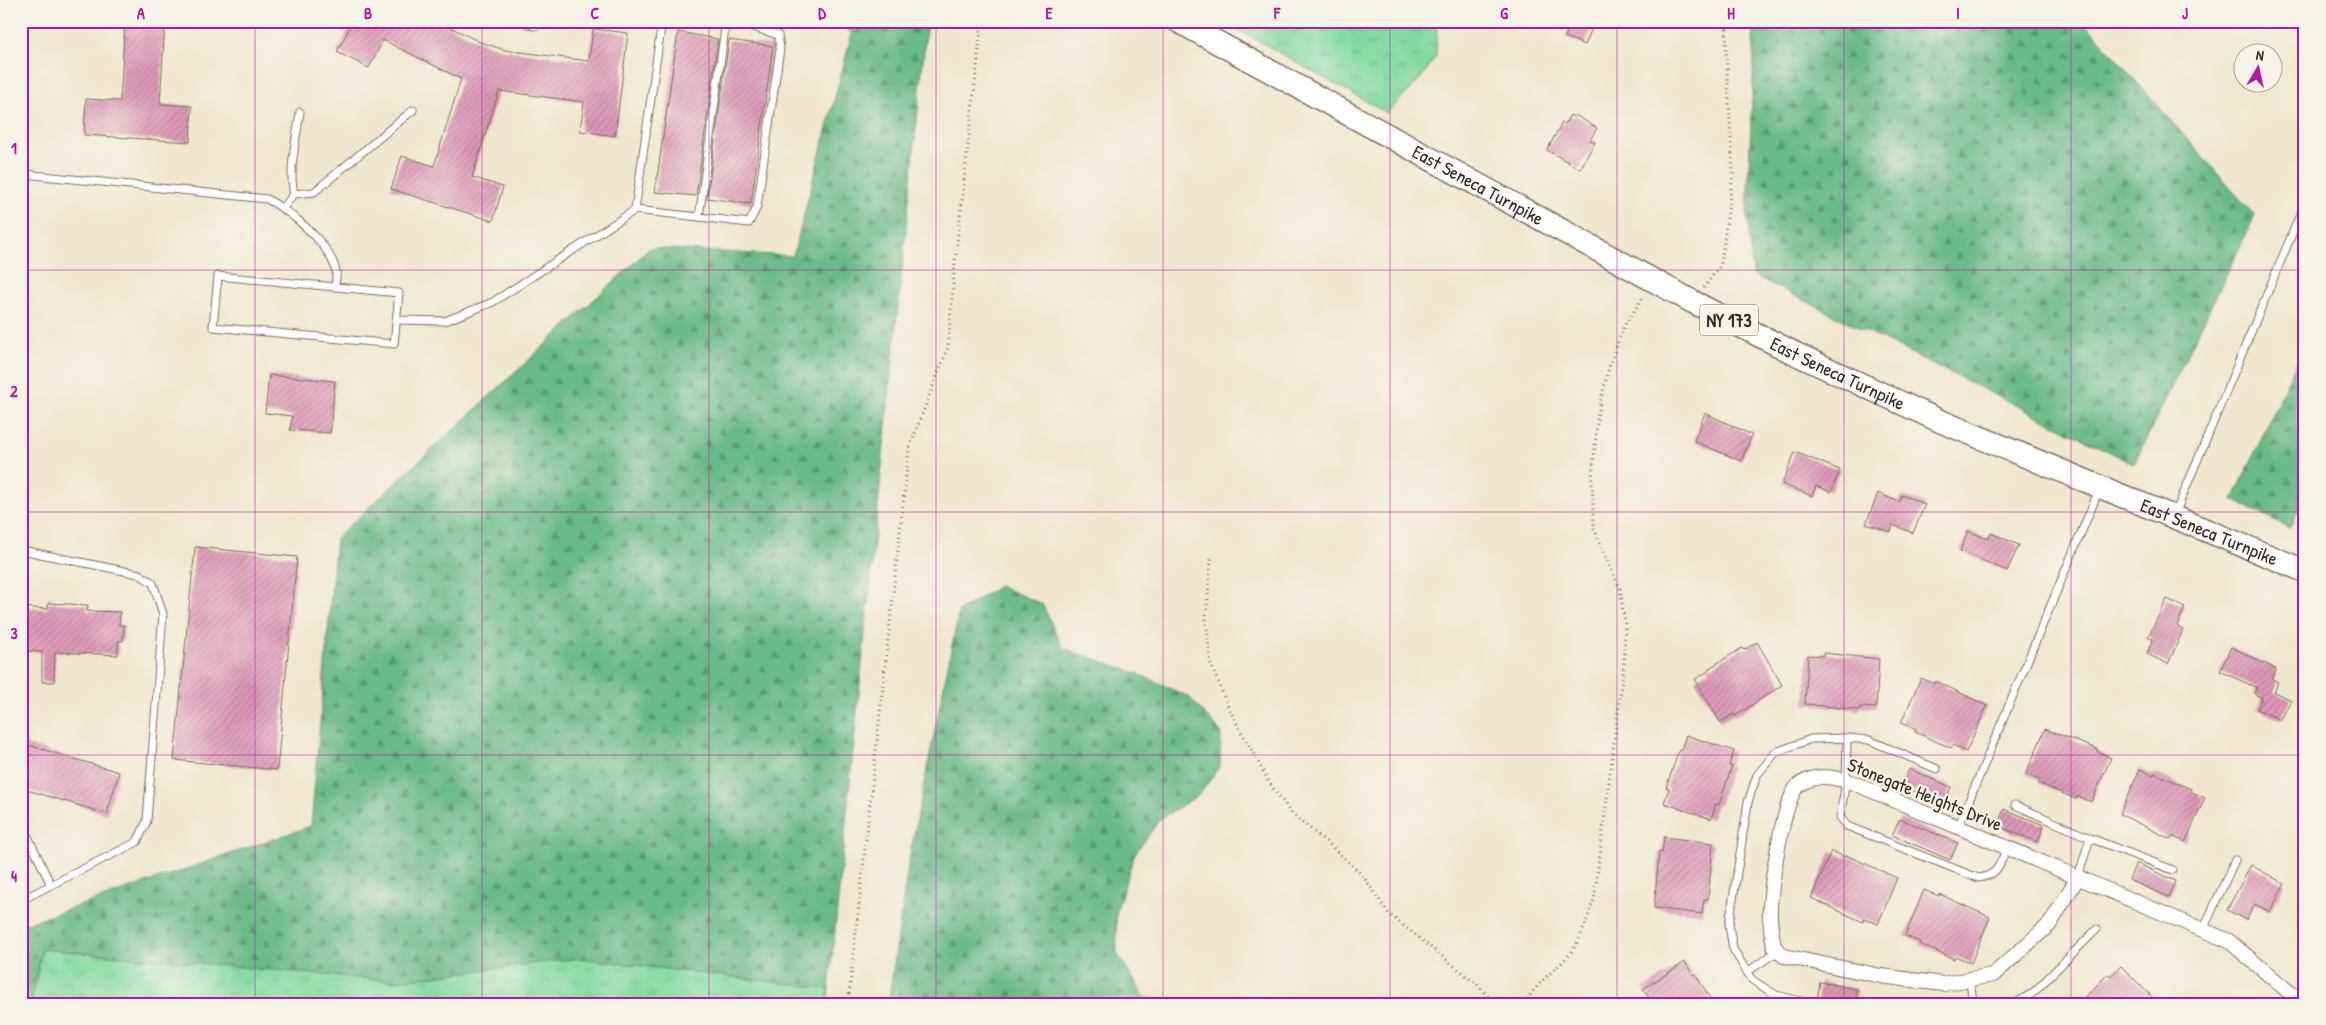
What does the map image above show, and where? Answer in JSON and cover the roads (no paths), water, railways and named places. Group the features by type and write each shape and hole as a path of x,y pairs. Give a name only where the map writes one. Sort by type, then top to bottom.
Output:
{"main road":[{"name":"East Seneca Turnpike","path":"1178,21 1693,302 1796,354 1931,416 2305,570"}],"street":[{"name":"Stonegate Heights Drive","path":"1778,951 1774,947 1770,910 1781,830 1789,798 1799,784 1826,775 1846,781 2007,847 2229,941 2296,998"},
{"path":"1778,951 1784,956 1881,976 1943,984 1993,975 2050,924 2078,877"}],"lane":[{"path":"520,21 534,26 553,21"},
{"path":"635,210 662,21"},
{"path":"699,217 726,21"},
{"path":"396,320 445,321 493,302 635,210 749,223 757,206 780,49 778,35 734,21"},
{"path":"294,194 314,192 413,110"},
{"path":"283,208 294,194 292,168 300,112"},
{"path":"21,151 24,174 21,219"},
{"path":"24,174 267,199 283,208 318,240 336,272 335,287"},
{"path":"2174,517 2305,202"},
{"path":"218,276 399,293 396,320 394,344 213,327 218,276"},
{"path":"1958,827 2100,486"},
{"path":"21,550 139,574 153,583 163,614 147,821 137,842 27,897 21,898"},
{"path":"1847,738 1846,781 1840,817 1847,826 1978,878 1988,877 1998,870 2007,847"},
{"path":"1812,1004 1776,994 1752,980 1733,949 1729,925 1748,802 1757,775 1776,752 1811,739 1847,738 1869,740 1937,769"},
{"path":"2015,805 2090,838 2173,870"},
{"path":"21,822 51,885"},
{"path":"2078,877 2090,838"},
{"path":"2203,930 2235,860"},
{"path":"2014,1004 2033,993 2097,929"},
{"path":"1747,972 1778,951"},
{"path":"1969,979 1974,1004"}]}
